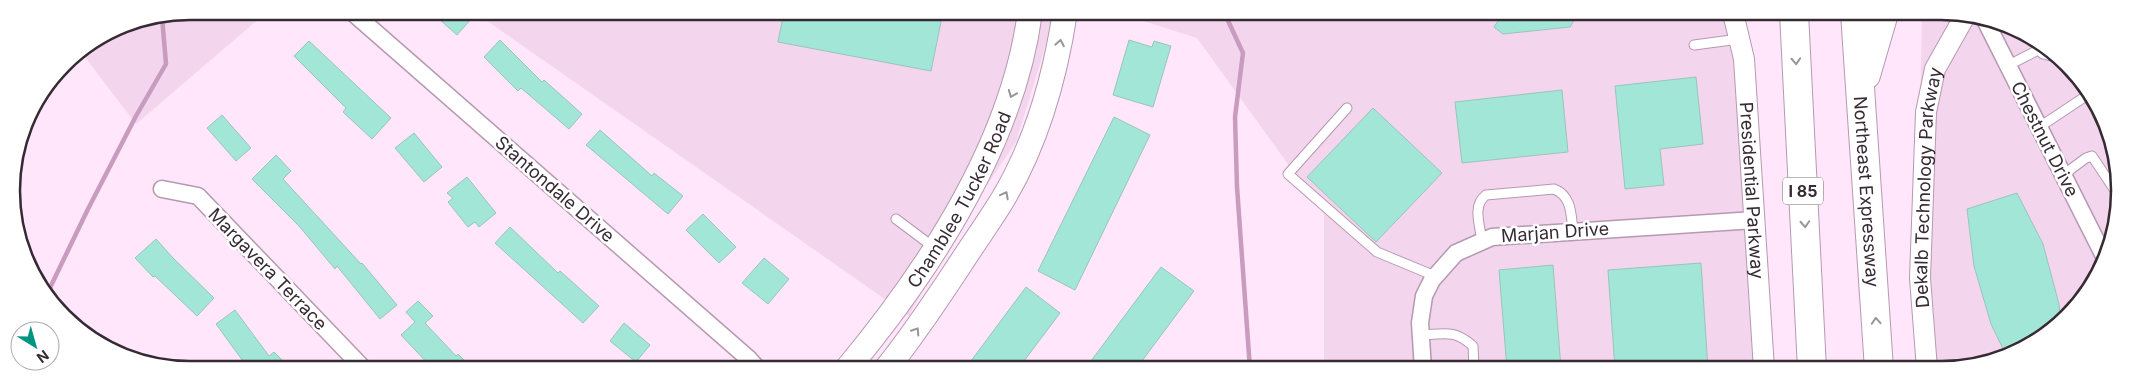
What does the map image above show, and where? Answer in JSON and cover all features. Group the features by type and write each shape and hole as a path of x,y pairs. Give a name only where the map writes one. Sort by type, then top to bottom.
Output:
{"highway":[{"name":"I 85","path":"1794,20 1812,361"},
{"name":"Northeast Expressway","path":"1856,20 1878,361"},
{"path":"1861,94 1882,20"}],"main road":[{"name":"Chamblee Tucker Road","path":"854,361 880,329 936,249 986,158 1015,85 1029,20"},
{"name":"Chamblee Tucker Road","path":"892,361 911,338 1004,198 1035,133 1048,96 1064,20"}],"street":[{"name":"Stantondale Drive","path":"361,20 750,361"},
{"name":"Presidential Parkway","path":"1735,20 1744,59 1764,361"},
{"name":"Dekalb Technology Parkway","path":"1926,361 1920,278 1926,112 1935,69 1962,21"},
{"name":"Chestnut Drive","path":"1988,27 2100,249"},
{"name":"Margavera Terrace","path":"162,189 198,196 356,361"},
{"name":"Marjan Drive","path":"1423,361 1420,323 1424,296 1436,276 1456,253 1482,241 1492,237 1755,220"}],"lane":[{"path":"1694,44 1739,39"},
{"path":"2007,66 2038,51"},
{"path":"2038,128 2083,98"},
{"path":"1347,108 1288,174 1377,252 1436,276"},
{"path":"2063,175 2086,158 2092,156 2111,184"},
{"path":"1482,241 1477,204 1486,195 1554,189 1561,192 1570,205 1573,231"},
{"path":"896,219 936,249"},
{"path":"1421,335 1455,334 1464,338 1473,346 1474,361"}],"shaded area":[{"path":"179,20 257,20 136,124 85,57 87,55 125,33 157,23"},
{"path":"486,20 1054,20 1016,142 943,250 909,316"},
{"path":"1140,20 1738,20 1762,361 1324,361 1324,214 1197,38"},
{"path":"1922,20 1963,21 2006,33 2026,43 2053,62 2076,87 2093,115 2102,136 2110,168 2110,213 2102,245 2088,276 2076,294 2044,326 2006,348 1963,360 1923,361 1917,262"}],"building":[{"path":"440,20 470,20 457,35"},
{"path":"782,20 941,20 931,71 778,42"},
{"path":"1499,20 1574,20 1570,27 1503,34 1494,27"},
{"path":"500,40 542,82 544,80 582,114 569,129 521,88 518,91 484,57"},
{"path":"1129,40 1152,47 1154,41 1171,46 1153,107 1113,95"},
{"path":"309,41 391,118 372,139 343,112 346,108 294,56"},
{"path":"1696,77 1703,144 1660,149 1664,185 1625,189 1615,86"},
{"path":"1562,90 1568,152 1462,163 1455,102"},
{"path":"1373,108 1442,173 1376,242 1307,177"},
{"path":"222,115 251,148 236,161 207,128"},
{"path":"1114,117 1150,135 1075,290 1038,271"},
{"path":"600,130 652,176 654,173 683,196 668,214 586,145"},
{"path":"414,133 442,167 424,182 395,148"},
{"path":"276,155 291,171 283,179 362,263 397,305 380,319 337,266 335,269 299,226 252,179"},
{"path":"467,177 496,213 479,227 475,222 468,227 448,202 453,198 447,193"},
{"path":"2017,193 2043,244 2059,304 2060,312 2044,326 2026,338 2003,349 1991,324 1974,266 1967,209"},
{"path":"703,214 736,247 719,263 686,230"},
{"path":"510,227 558,273 560,271 599,306 583,323 495,243"},
{"path":"156,239 214,298 197,316 155,276 153,277 135,258"},
{"path":"764,258 789,279 768,304 742,283"},
{"path":"1701,263 1707,361 1614,361 1608,270"},
{"path":"1553,265 1560,361 1506,361 1499,270"},
{"path":"1161,267 1194,291 1142,361 1091,361"},
{"path":"1026,287 1060,313 1024,361 971,361"},
{"path":"418,301 433,316 425,323 456,356 458,354 465,361 425,361 401,335 415,322 406,312"},
{"path":"235,310 269,356 274,352 283,361 243,361 216,324"},
{"path":"624,323 650,345 635,361 610,341"}],"waterway":[{"path":"1228,20 1243,53 1235,117 1237,187 1249,361"},
{"path":"50,287 136,116 166,64 162,22"}]}
